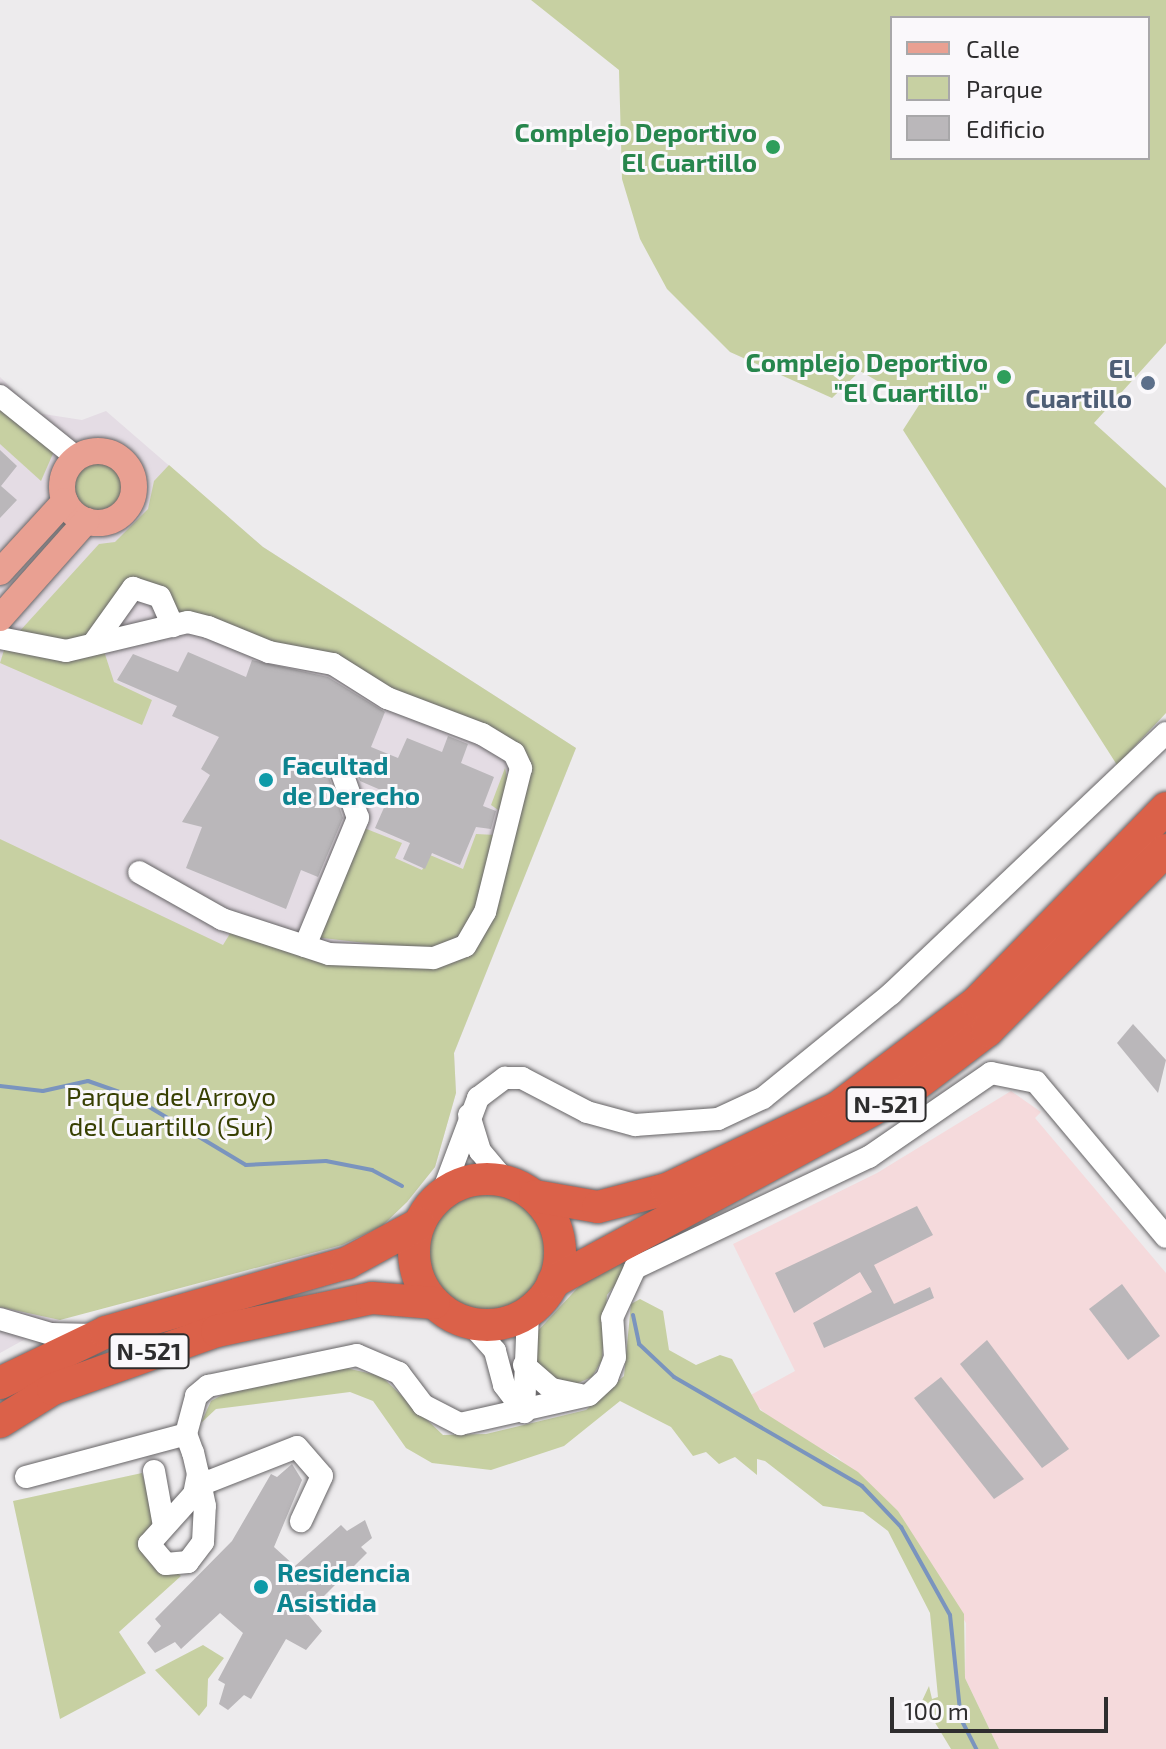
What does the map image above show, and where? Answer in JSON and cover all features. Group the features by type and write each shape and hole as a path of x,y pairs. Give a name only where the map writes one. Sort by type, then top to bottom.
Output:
{"highway":[{"name":"N-521","path":"504,1180 535,1196 598,1207 667,1189 837,1108 977,1002 1166,808"},
{"name":"N-521","path":"528,1313 553,1282 617,1241 821,1144 909,1090 1009,1010 1166,850"},
{"path":"442,1194 471,1180 504,1180"},
{"name":"N-521","path":"0,1383 99,1335 347,1263 419,1224 442,1194"},
{"path":"535,1196 557,1231 553,1282"},
{"path":"419,1224 414,1261 434,1303"},
{"name":"N-521","path":"0,1422 53,1389 217,1331 372,1298 434,1303 471,1324"},
{"path":"471,1324 500,1324 528,1313"}],"main road":[{"path":"0,618 86,521 123,513 133,482 109,453 77,458 63,477 65,501 86,521"},
{"path":"0,572 65,501"}],"street":[{"path":"0,396 77,458"},
{"path":"93,644 133,588 160,597 173,626"},
{"path":"0,638 66,651 188,622 269,652 333,664 387,698 482,734 514,753 521,768 485,912 465,946 433,958 305,946 222,919 139,872"},
{"path":"442,1194 469,1115 485,1088 505,1078 522,1078 587,1112 635,1125 718,1119 763,1098 805,1071 948,942 1166,733"},
{"path":"305,946 358,818 342,773"},
{"path":"199,1480 194,1494 149,1544 155,1557 188,1562 206,1528 199,1480 186,1434 196,1396 208,1386 357,1355 399,1373 439,1416 477,1424 589,1395 607,1378 615,1357 612,1318 635,1268 869,1157 991,1073 1036,1082 1166,1237"},
{"path":"469,1115 480,1151 504,1180"},
{"path":"524,1412 528,1313"},
{"path":"0,1319 51,1334 99,1335"},
{"path":"471,1324 495,1351 504,1385 524,1412"},
{"path":"524,1365 552,1389 589,1395"},
{"path":"477,1424 504,1385"},
{"path":"26,1477 186,1434"},
{"path":"199,1480 297,1447 322,1476 301,1521"},
{"path":"154,1471 164,1526"}],"shaded area":[{"path":"0,377 37,413 82,420 106,411 263,547 576,748 454,1053 456,1093 435,1167 407,1202 382,1226 342,1245 67,1316 0,1353"},
{"path":"1011,1091 1041,1112 1035,1118 1166,1273 1166,1749 999,1749 965,1678 966,1623 898,1511 837,1457 785,1431 747,1397 795,1371 733,1244 877,1173"}],"green space":[{"name":"Complejo Deportivo \"El Cuartillo\"","path":"531,0 1166,0 1166,343 1094,423 1166,488 1166,713 1117,765 903,430 919,405 860,371 832,398 730,352 667,289 640,239 622,179 619,70"},
{"path":"0,405 55,449 41,481 0,444"},
{"path":"98,461 117,468 124,487 117,506 98,513 79,506 72,487 79,468"},
{"name":"Parque del Arroyo del Cuartillo (Sur)","path":"169,465 263,547 576,748 454,1053 456,1093 435,1167 407,1202 382,1226 342,1245 60,1320 0,1307 0,839 223,945 234,927 325,957 470,946 518,765 403,703 180,615 151,587 78,643 18,633 99,544 115,542 148,509 154,481"},
{"path":"5,647 103,648 114,682 152,700 142,725 0,663"},
{"path":"505,768 513,804 466,934 434,951 314,937 359,826 402,843 395,858 422,870 430,855 463,869 476,834 496,835 504,814 491,805"},
{"path":"488,1193 511,1197 531,1210 544,1230 548,1253 544,1276 531,1296 511,1309 488,1313 465,1309 445,1296 432,1276 428,1253 432,1230 445,1210 465,1197"},
{"path":"652,1241 607,1295 602,1360 592,1377 569,1387 536,1366 534,1335 583,1282"},
{"path":"640,1299 663,1311 669,1350 696,1365 720,1355 732,1359 760,1410 858,1472 898,1511 964,1614 965,1678 999,1749 951,1749 922,1701 929,1686 932,1699 938,1697 930,1613 888,1531 863,1512 823,1506 765,1461 757,1459 757,1475 735,1457 719,1464 706,1452 693,1456 671,1427 620,1401 564,1446 491,1470 432,1463 406,1448 373,1401 350,1392 216,1409 201,1423 211,1401 224,1394 346,1368 381,1376 443,1435 486,1434 586,1410 624,1376 631,1304"},
{"path":"142,1473 166,1564 181,1576 119,1632 146,1673 60,1719 13,1501"},
{"path":"203,1645 224,1658 208,1679 207,1706 199,1716 155,1670"}],"building":[{"path":"0,450 17,466 1,486 17,500 0,518"},
{"name":"Facultad de Derecho","path":"188,652 246,677 252,660 328,677 385,712 371,747 398,758 407,738 442,752 448,736 468,744 461,763 494,777 483,806 496,811 491,829 476,827 460,865 432,853 425,869 403,859 410,843 375,828 390,794 360,781 352,763 338,760 329,777 343,818 318,877 301,870 286,909 186,868 202,827 182,822 210,775 201,769 219,737 172,716 177,706 117,680 133,654 178,672"},
{"path":"1133,1024 1166,1060 1158,1093 1117,1043"},
{"path":"917,1206 933,1235 874,1265 894,1304 930,1287 934,1298 824,1348 813,1323 872,1292 860,1272 794,1313 775,1273"},
{"path":"1122,1284 1160,1336 1128,1360 1089,1309"},
{"path":"987,1340 1069,1449 1042,1468 960,1364"},
{"path":"941,1377 1024,1479 994,1499 914,1398"},
{"name":"Residencia Asistida","path":"292,1464 302,1480 274,1547 295,1566 341,1525 347,1531 365,1520 372,1538 361,1547 367,1553 307,1613 322,1631 306,1650 286,1639 251,1699 244,1695 228,1710 219,1704 225,1684 218,1680 243,1633 220,1613 181,1649 175,1642 155,1653 147,1643 161,1626 155,1619 232,1541 271,1474 277,1477"}],"waterway":[{"path":"0,1086 43,1091 88,1081 131,1096 246,1165 326,1161 372,1170 402,1186"},
{"path":"633,1315 639,1344 674,1377 862,1486 901,1527 950,1615 961,1719 976,1749"}],"place":[{"name":"Complejo Deportivo El Cuartillo","path":"773,147"},
{"name":"Complejo Deportivo \"El Cuartillo\"","path":"1004,377"},
{"name":"El Cuartillo","path":"1148,383"},
{"name":"Facultad de Derecho","path":"266,780"},
{"name":"Residencia Asistida","path":"261,1587"}]}
